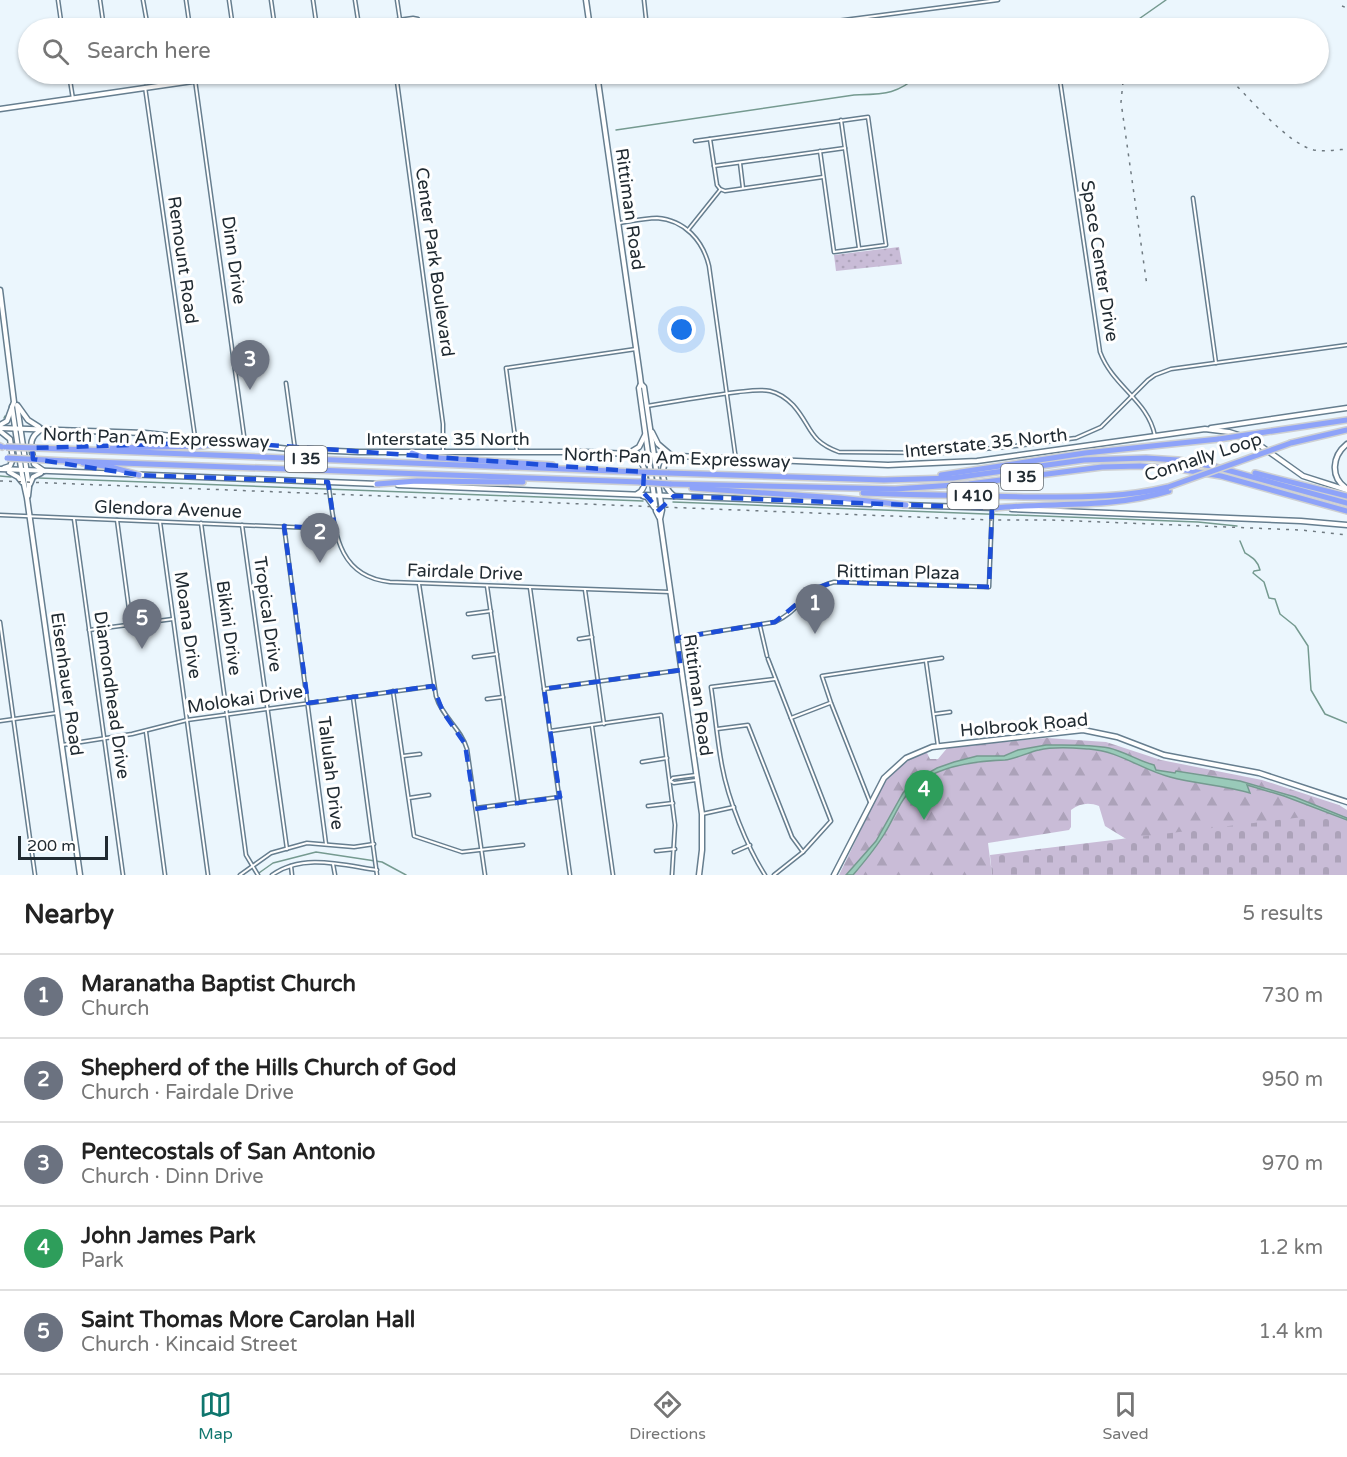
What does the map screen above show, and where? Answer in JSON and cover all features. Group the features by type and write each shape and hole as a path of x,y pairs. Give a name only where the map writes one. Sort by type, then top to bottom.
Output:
{"highway":[{"name":"Connally Loop","path":"904,479 989,469 1085,453 1219,439 1347,420"},
{"name":"Connally Loop","path":"778,487 832,492 925,495 1115,496 1169,489 1291,443 1347,430"},
{"path":"39,448 202,446 227,442"},
{"name":"North Pan Am Expressway","path":"2,447 638,472 904,479 953,478 1104,458 1134,457 1178,460 1238,472 1347,503"},
{"path":"412,453 423,457 513,461 571,469"},
{"name":"North Pan Am Expressway","path":"0,458 444,474 559,481 778,487 915,488 969,484 1102,467 1149,467 1221,476 1347,511"},
{"path":"67,460 139,475"},
{"path":"1178,460 1213,463 1347,496"},
{"path":"377,484 417,481 487,483 559,481"},
{"path":"670,483 692,488 906,505"},
{"path":"993,511 1104,504 1133,500 1169,489"}],"main road":[{"path":"586,0 589,18"},
{"path":"0,109 166,84"},
{"name":"Rittiman Road","path":"598,84 641,384 639,388 656,511 660,519"},
{"name":"Eisenhauer Road","path":"0,290 15,428 27,487 80,875"},
{"name":"Rittiman Road","path":"641,384 644,387 655,456 662,506 660,519 702,814 699,875"},
{"path":"0,469 10,466 13,459 10,439 0,428 7,421 14,404 28,420 43,429 33,436 31,443 34,464 45,472"},
{"name":"Eisenhauer Road","path":"14,404 21,429 24,471"},
{"path":"1205,429 1347,408"},
{"path":"650,427 661,447 674,457"},
{"name":"Interstate 35 North","path":"0,428 145,433 296,449 443,454 628,453 736,460 914,465 977,461 1205,429 1229,432 1251,439 1302,476 1347,490"},
{"path":"628,453 639,447 644,439 645,431"},
{"path":"1347,444 1339,452 1334,465 1339,481 1347,490"},
{"path":"635,454 642,462 645,485 642,491 636,494"},
{"path":"674,457 666,460 663,468 666,487 674,496"},
{"path":"0,469 329,486 377,484 906,505 993,511 1301,521 1347,525"},
{"path":"0,469 14,474 27,487 33,477 45,472"},
{"path":"636,494 647,497 656,511"},
{"path":"662,506 674,496"},
{"name":"Holbrook Road","path":"834,875 884,778 898,763 925,748 938,746 1083,730 1117,737 1164,755 1259,773 1347,802"}],"street":[{"path":"58,0 61,18"},
{"path":"100,0 103,18"},
{"path":"144,0 147,18"},
{"path":"186,0 189,18"},
{"path":"229,0 232,18"},
{"path":"271,0 274,18"},
{"path":"313,0 316,18"},
{"path":"356,0 358,18"},
{"path":"398,0 400,18"},
{"path":"644,0 646,18"},
{"path":"877,18 998,0"},
{"path":"71,84 73,99"},
{"name":"Dinn Drive","path":"196,84 245,444"},
{"name":"Center Park Boulevard","path":"397,84 441,415 443,454"},
{"name":"Space Center Drive","path":"1060,84 1098,341 1103,360 1113,376 1149,417 1155,436"},
{"name":"Remount Road","path":"145,87 195,437"},
{"path":"695,141 868,117 886,245 834,252 820,151"},
{"path":"841,120 859,248"},
{"path":"710,139 717,185 720,189 726,191 823,177"},
{"path":"714,166 845,148"},
{"path":"740,163 743,188"},
{"path":"688,231 720,189"},
{"path":"1193,198 1216,363"},
{"path":"618,223 658,218 676,223 700,242 708,259 736,460"},
{"path":"647,406 759,390 781,394 793,405 812,435 824,447 839,452 940,453 1076,438 1101,427 1155,375 1165,371 1347,345"},
{"path":"518,452 506,368 636,349"},
{"path":"286,383 296,449"},
{"name":"Fairdale Drive","path":"329,486 335,529 341,551 361,573 383,582 670,592"},
{"name":"Rittiman Plaza","path":"677,638 760,626 780,620 809,593 834,582 989,587 993,511"},
{"name":"Glendora Avenue","path":"0,515 335,529"},
{"name":"Diamondhead Drive","path":"74,519 123,875"},
{"path":"117,520 131,624"},
{"name":"Moana Drive","path":"160,522 208,875"},
{"name":"Bikini Drive","path":"201,523 246,855 258,875"},
{"name":"Tropical Drive","path":"242,525 287,849"},
{"name":"Tallulah Drive","path":"284,526 326,844"},
{"path":"419,583 434,686 440,707 458,729 465,744 485,875"},
{"path":"487,586 518,803"},
{"path":"530,588 570,875"},
{"path":"585,590 604,724"},
{"path":"468,614 491,611"},
{"path":"90,630 173,619"},
{"path":"0,621 35,875"},
{"path":"760,626 767,657 831,821 803,852 774,875"},
{"path":"579,639 592,637"},
{"path":"474,657 497,654"},
{"path":"870,802 822,676 942,658"},
{"path":"926,661 938,746"},
{"path":"544,689 681,670"},
{"path":"765,875 734,807 722,768 711,687 775,678"},
{"name":"Molokai Drive","path":"62,745 146,731 187,720 434,686"},
{"path":"393,691 414,836 462,852 523,845"},
{"path":"353,697 377,875"},
{"path":"487,699 503,697"},
{"path":"791,718 831,703"},
{"path":"934,714 950,712"},
{"path":"0,721 57,713"},
{"path":"550,731 661,716 673,803 675,849 672,875"},
{"path":"717,729 748,725 792,837 803,852"},
{"path":"592,726 613,875"},
{"path":"146,731 165,875"},
{"path":"403,756 420,754"},
{"path":"642,762 667,758"},
{"path":"670,781 674,783 696,778"},
{"path":"409,798 429,795"},
{"path":"475,809 560,797"},
{"path":"648,806 673,803"},
{"path":"702,814 734,807"},
{"path":"435,843 437,837"},
{"path":"240,875 271,853 309,843 354,847 374,844"},
{"path":"734,852 750,845"},
{"path":"656,851 675,849"},
{"path":"272,875 280,869 312,861 377,870"},
{"path":"333,864 335,875"},
{"path":"291,866 292,875"}],"highlighted area":[{"path":"227,442 644,472 643,492 659,510 674,496 992,508 989,587 834,582 816,588 775,622 677,638 681,670 544,689 560,797 475,809 465,744 443,712 433,686 308,703 284,526 335,529 328,482 139,475 33,459 32,448"}],"green space":[{"path":"899,247 902,264 836,271 834,255"},
{"path":"1047,738 1106,742 1161,760 1262,780 1339,805 1347,810 1347,875 1167,864 1105,826 1099,806 1088,804 1071,810 1069,830 988,843 992,875 839,875 884,782 908,760 926,751 930,759 938,759 948,747"},
{"path":"1328,814 1347,820 1347,875 992,875 990,855"}],"shaded area":[{"path":"1046,745 1085,745 1109,748 1154,765 1156,770 1240,781 1295,797 1347,818 1347,820 1284,796 1247,785 1250,793 1170,777 1100,750 1051,748 1009,759 958,766 924,779 906,796 882,837 853,875 846,875 876,841 903,793 914,781 937,768 954,762 977,756 1004,756 1018,750"}],"waterway":[{"path":"1140,18 1166,0"},
{"path":"616,130 854,95 890,92 907,84"},
{"path":"0,476 11,477"},
{"path":"39,478 643,501"},
{"path":"673,502 1198,522 1237,526"},
{"path":"1240,541 1245,553 1258,564 1260,570 1253,573 1264,582 1269,598 1275,599 1280,614 1295,626 1308,646 1311,690 1325,714 1347,723"},
{"path":"256,875 273,863 316,852 382,862 406,875"}],"railway":[{"path":"1342,6 1347,8"},
{"path":"1123,84 1121,102 1147,286"},
{"path":"1235,84 1280,129 1303,146 1318,151 1347,149"},
{"path":"0,481 992,520 1052,520 1301,530 1347,535"}],"place":[{"name":"Pentecostals of San Antonio","path":"250,390"},
{"name":"Shepherd of the Hills Church of God","path":"320,563"},
{"name":"Maranatha Baptist Church","path":"815,634"},
{"name":"Saint Thomas More Carolan Hall","path":"142,649"},
{"name":"John James Park","path":"924,820"}]}
